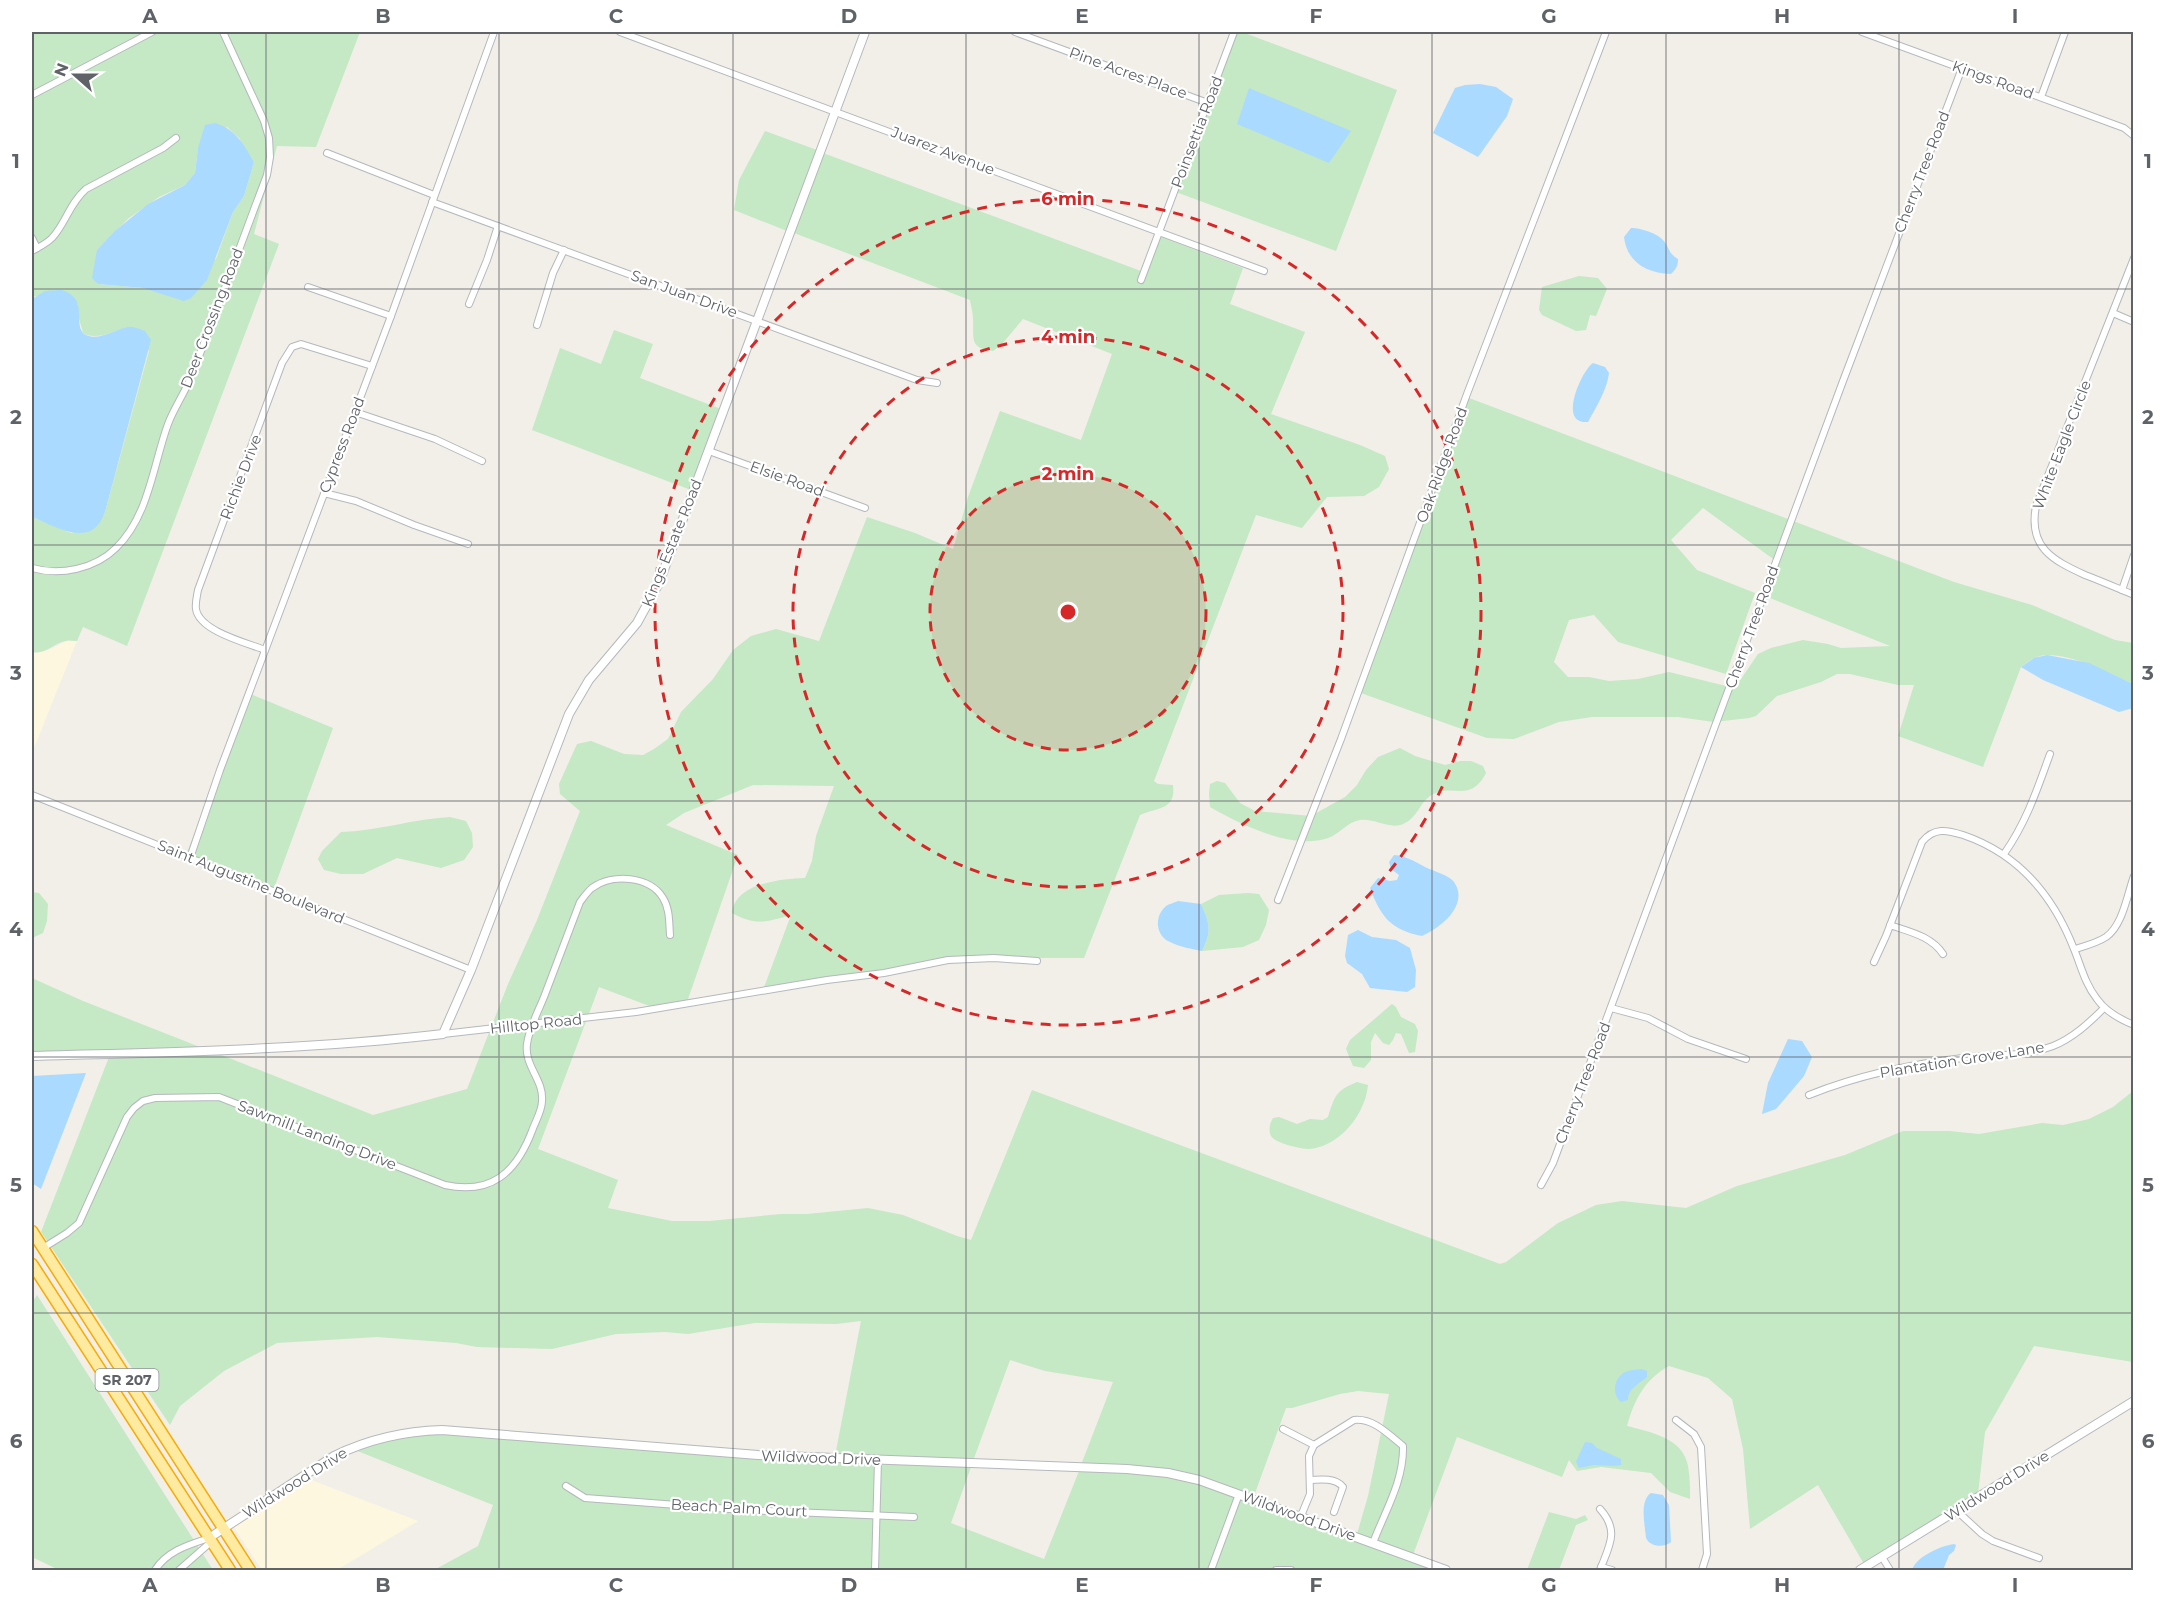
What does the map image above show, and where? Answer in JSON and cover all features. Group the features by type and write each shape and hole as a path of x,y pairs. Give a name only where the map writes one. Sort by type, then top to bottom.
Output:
{"highway":[{"name":"SR 207","path":"32,1231 250,1570"},
{"name":"SR 207","path":"32,1264 230,1570"}],"street":[{"path":"32,95 152,32"},
{"name":"Deer Crossing Road","path":"32,568 41,571 57,571 82,568 91,564 116,548 137,520 168,424 189,382 267,175 270,157 269,138 255,100 223,32"},
{"name":"Cypress Road","path":"190,858 494,32"},
{"name":"Juarez Avenue","path":"620,32 1264,272"},
{"name":"Kings Estate Road","path":"443,1034 471,970 569,714 585,685 628,635 653,597 865,32"},
{"name":"Pine Acres Place","path":"1014,32 1208,103"},
{"name":"Poinsettia Road","path":"1141,279 1234,32"},
{"name":"Oak Ridge Road","path":"1278,900 1341,739 1467,394 1606,32"},
{"name":"Kings Road","path":"1862,32 2124,128 2133,136"},
{"path":"2041,98 2065,32"},
{"name":"Cherry Tree Road","path":"1541,1185 1554,1163 1841,384 1962,68"},
{"name":"Kings Road","path":"2124,128 2133,127"},
{"path":"32,237 34,250 55,235 76,198 86,189 163,148 176,138"},
{"path":"327,153 434,195"},
{"name":"San Juan Drive","path":"432,202 917,380 937,382"},
{"path":"469,304 498,226"},
{"path":"537,325 564,250"},
{"name":"White Eagle Circle","path":"2133,258 2092,368 2075,404 2036,506 2034,522 2040,544 2052,559 2133,595"},
{"path":"308,287 391,316"},
{"path":"2113,313 2133,322"},
{"name":"Richie Drive","path":"265,650 206,626 195,607 198,590 282,363 292,347 300,344 372,366"},
{"path":"355,412 435,439 482,461"},
{"name":"Elsie Road","path":"709,451 865,508"},
{"path":"324,493 370,506 414,525 468,544"},
{"path":"2122,590 2133,555"},
{"path":"2004,854 2018,833 2031,806 2050,754"},
{"name":"Saint Augustine Boulevard","path":"32,795 471,970"},
{"path":"1874,962 1920,846 1930,834 1937,831 1948,831 1984,843 2004,854 2027,872 2048,897 2060,917 2092,992 2104,1008 2133,1025"},
{"path":"2075,950 2098,941 2113,930 2119,919 2133,876"},
{"name":"Sawmill Landing Drive","path":"42,1248 79,1223 127,1117 143,1101 155,1098 219,1097 445,1185 469,1188 498,1179 508,1172 525,1150 543,1101 541,1089 527,1056 527,1045 532,1024 580,902 590,890 607,882 632,879 647,883 658,892 667,905 670,935"},
{"path":"1890,925 1926,938 1938,946 1943,954"},
{"name":"Hilltop Road","path":"32,1056 360,1044 636,1012 827,980 884,973 948,960 994,958 1037,961"},
{"path":"1611,1008 1648,1018 1688,1039 1746,1059"},
{"name":"Plantation Grove Lane","path":"1809,1095 1845,1082 1888,1071 1970,1057 2044,1049 2075,1034 2104,1008"},
{"name":"Wildwood Drive","path":"1860,1570 2133,1401"},
{"path":"1301,1516 1310,1494 1310,1456 1314,1445 1354,1420 1361,1419 1377,1425 1403,1446 1404,1461 1397,1488 1373,1543"},
{"path":"1676,1420 1694,1434 1701,1447 1707,1554 1702,1570"},
{"path":"1283,1429 1314,1445"},
{"name":"Wildwood Drive","path":"210,1540 223,1528 334,1456 370,1441 414,1431 442,1430 758,1455 1148,1470 1188,1476 1446,1570"},
{"path":"875,1570 878,1460"},
{"path":"1310,1480 1339,1482 1343,1487 1334,1512"},
{"name":"Beach Palm Court","path":"566,1486 585,1498 742,1510 914,1517"},
{"path":"1211,1570 1239,1494"},
{"path":"1600,1509 1608,1520 1612,1532 1601,1569 1612,1570"},
{"path":"1957,1511 1993,1541 2039,1558"},
{"path":"155,1570 179,1548 210,1540"},
{"path":"179,1570 210,1540"},
{"path":"1882,1557 1890,1570"},
{"path":"1276,1570 1292,1570"}],"shaded area":[{"path":"66,641 77,641 32,753 32,652 51,649"},
{"path":"306,1478 418,1521 337,1570 262,1570 233,1526"}],"green space":[{"path":"32,32 360,32 316,147 277,146 254,234 279,244 127,646 83,627 77,641 67,641 41,652 32,652 32,517 71,533 98,525 105,512 149,351 127,327 99,336 83,333 78,315 78,304 35,296 32,299","holes":["227,127 239,138 254,162 244,196 233,212 216,259 150,290 98,284 97,250 129,218 159,197 185,185 195,173 198,148"]},
{"path":"1235,32 1242,32 1397,90 1336,251 1173,191"},
{"path":"765,131 817,150 787,231 734,210 739,180"},
{"path":"823,153 1141,271 1156,235 1243,268 1230,304 1305,332 1271,414 1385,456 1389,469 1379,487 1364,496 1327,497 1302,528 1256,515 1154,781 1158,784 1173,785 1172,799 1165,806 1140,815 1084,958 958,958 763,990 791,915 761,922 748,920 732,913 735,903 741,895 761,885 805,878 812,861 816,836 834,786 753,785 684,813 666,825 738,855 687,1002 652,1007 599,987 538,1149 618,1180 608,1208 672,1221 709,1221 868,1208 903,1215 971,1240 1032,1090 1500,1264 1506,1262 1558,1223 1596,1205 1622,1201 1686,1208 1737,1186 1845,1155 1903,1131 1949,1131 1979,1134 2042,1123 2063,1125 2089,1119 2113,1107 2133,1091 2133,1362 2034,1346 1985,1432 1978,1494 1864,1564 1818,1485 1750,1529 1743,1449 1732,1399 1708,1378 1669,1366 1653,1377 1642,1391 1633,1407 1627,1426 1664,1437 1679,1448 1688,1466 1690,1499 1670,1492 1651,1473 1601,1467 1577,1471 1569,1460 1562,1477 1457,1437 1413,1555 1357,1534 1368,1496 1389,1394 1358,1391 1286,1408 1254,1496 1208,1479 1168,1470 1081,1465 1113,1382 1045,1371 1010,1360 973,1461 835,1456 861,1321 836,1324 755,1323 688,1334 665,1332 616,1334 552,1349 477,1347 456,1343 377,1337 277,1343 224,1371 180,1406 170,1425 41,1232 109,1057 219,1054 373,1115 467,1089 580,811 560,794 559,784 577,744 591,741 624,754 643,755 668,739 681,712 713,679 733,650 751,636 776,629 819,641 867,517 953,549 968,497 1000,411 1081,440 1112,354 1023,319 1002,344 993,351 985,350 976,345 974,341 970,300 794,233"},
{"path":"1579,276 1598,278 1607,289 1596,316 1590,315 1586,330 1576,331 1542,315 1539,310 1542,287"},
{"path":"614,330 653,344 640,378 721,409 691,490 532,430 560,348 601,364"},
{"path":"1469,398 1954,582 2032,605 2115,640 2133,643 2133,684 2092,665 2058,656 2040,656 2021,667 1983,767 1898,736 1914,685 1898,685 1850,674 1837,674 1821,682 1777,696 1756,716 1749,718 1714,722 1678,717 1592,717 1559,722 1514,739 1487,738 1358,692","holes":["1703,508 1776,561 1770,598 1890,646 1841,648 1803,640 1771,648 1758,654 1741,679 1726,686 1669,672 1638,679 1609,681 1589,677 1568,677 1554,662 1569,620 1594,615 1618,642 1726,674 1755,593 1697,570 1671,540"]},
{"path":"248,693 333,728 273,891 186,855"},
{"path":"1400,748 1415,756 1445,765 1471,761 1483,766 1486,773 1480,783 1473,788 1438,792 1430,796 1413,817 1400,825 1360,820 1328,838 1314,841 1298,841 1267,834 1210,807 1210,784 1217,781 1225,783 1240,803 1255,811 1311,816 1345,797 1378,757"},
{"path":"450,817 466,821 472,833 473,847 464,860 441,868 397,858 363,874 341,874 324,870 318,859 322,851 341,832"},
{"path":"32,892 39,893 48,904 47,921 43,933 32,938"},
{"path":"1259,894 1269,910 1266,925 1259,940 1243,947 1202,951 1209,928 1201,904 1219,895"},
{"path":"32,978 83,1001 205,1049 32,1053"},
{"path":"1392,1004 1401,1017 1415,1024 1418,1031 1415,1052 1409,1053 1401,1034 1396,1033 1389,1045 1383,1043 1375,1033 1371,1042 1371,1060 1364,1068 1353,1066 1346,1049 1350,1040"},
{"path":"1357,1082 1368,1085 1364,1103 1349,1127 1335,1140 1309,1149 1282,1143 1271,1136 1270,1127 1273,1118 1279,1117 1297,1124 1310,1119 1323,1120 1328,1117 1332,1104 1340,1091"},
{"path":"37,1295 213,1570 59,1570 32,1557 32,1303"},
{"path":"442,1433 758,1458 971,1467 951,1523 1044,1559 1079,1471 1148,1473 1187,1479 1415,1562 1430,1570 434,1570 478,1546 493,1505 355,1450 398,1437"},
{"path":"1549,1512 1576,1519 1585,1515 1588,1520 1576,1525 1559,1570 1527,1570"}],"water":[{"path":"1480,84 1496,87 1513,99 1507,116 1478,157 1433,133 1455,88"},
{"path":"1249,88 1351,131 1329,163 1237,124"},
{"path":"215,123 228,129 243,143 254,162 244,196 233,212 207,280 191,298 184,301 143,288 98,284 92,278 97,250 115,231 148,204 185,185 195,173 198,148 205,125"},
{"path":"1631,228 1650,232 1663,240 1678,259 1678,264 1671,274 1646,268 1634,259 1629,253 1624,237"},
{"path":"61,290 75,299 80,326 86,335 96,337 132,327 145,331 151,340 105,512 98,525 83,533 66,531 32,517 32,299 45,291"},
{"path":"1593,363 1605,367 1609,373 1608,379 1588,422 1579,421 1574,415 1575,396 1583,376"},
{"path":"2047,655 2089,663 2133,684 2133,708 2119,712 2043,680 2021,667 2034,658"},
{"path":"1394,855 1410,859 1448,877 1454,882 1458,891 1456,907 1451,915 1422,936 1402,930 1388,921 1378,907 1370,888 1378,878 1397,880 1399,875 1391,869 1389,862"},
{"path":"1178,901 1201,904 1209,927 1202,951 1170,942 1159,931 1158,921 1161,911"},
{"path":"1358,930 1372,937 1396,940 1410,948 1416,970 1415,987 1407,992 1370,988 1362,974 1347,963 1345,956 1348,935"},
{"path":"1788,1039 1802,1041 1812,1057 1804,1076 1776,1109 1762,1114 1768,1083"},
{"path":"86,1073 41,1189 32,1183 32,1076"},
{"path":"1630,1370 1647,1371 1647,1377 1632,1389 1628,1400 1621,1402 1615,1393 1618,1378"},
{"path":"1585,1442 1592,1443 1597,1448 1621,1459 1621,1465 1594,1465 1579,1468 1576,1462"},
{"path":"1651,1493 1663,1495 1669,1505 1671,1542 1665,1545 1654,1545 1646,1538 1644,1507"},
{"path":"1956,1545 1954,1551 1949,1555 1943,1570 1912,1570 1918,1561 1929,1553"}]}
